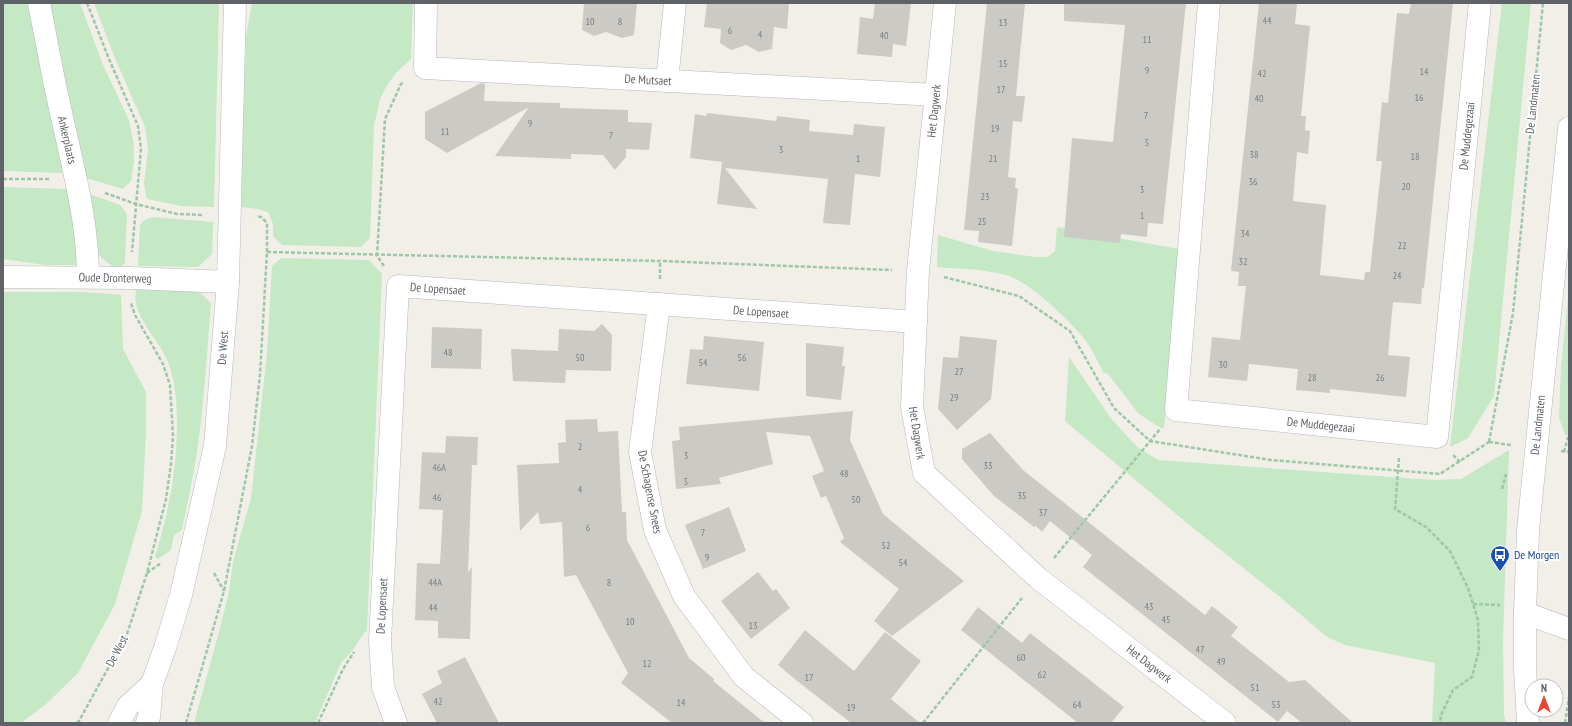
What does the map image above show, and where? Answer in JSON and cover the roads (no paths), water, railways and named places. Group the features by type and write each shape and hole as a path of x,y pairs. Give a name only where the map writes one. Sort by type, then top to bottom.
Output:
{"street":[{"name":"Ankerplaats","path":"39,3 55,87 77,183 88,255 88,277"},
{"name":"De West","path":"147,723 149,717 152,684 165,648 181,595 216,446 228,282 235,3"},
{"name":"De Mutsaet","path":"426,3 424,68 936,95"},
{"path":"667,81 675,3"},
{"name":"Het Dagwerk","path":"945,3 918,271 912,407 924,473 1038,578 1225,723"},
{"name":"De Muddegezaai","path":"1209,3 1176,410 1437,438 1480,3"},
{"name":"De Landmaten","path":"1528,723 1525,668 1525,613 1528,530 1569,128"},
{"name":"Oude Dronterweg","path":"3,277 88,277 228,282"},
{"name":"De Lopensaet","path":"396,723 383,687 380,641 398,286 916,322"},
{"name":"De Schagense Snees","path":"659,304 640,452 655,530 684,596 744,676 802,723"},
{"path":"1525,613 1569,629"},
{"name":"De West","path":"119,723 128,706 152,684"}],"place":[{"name":"De Morgen","path":"1500,572"}]}
